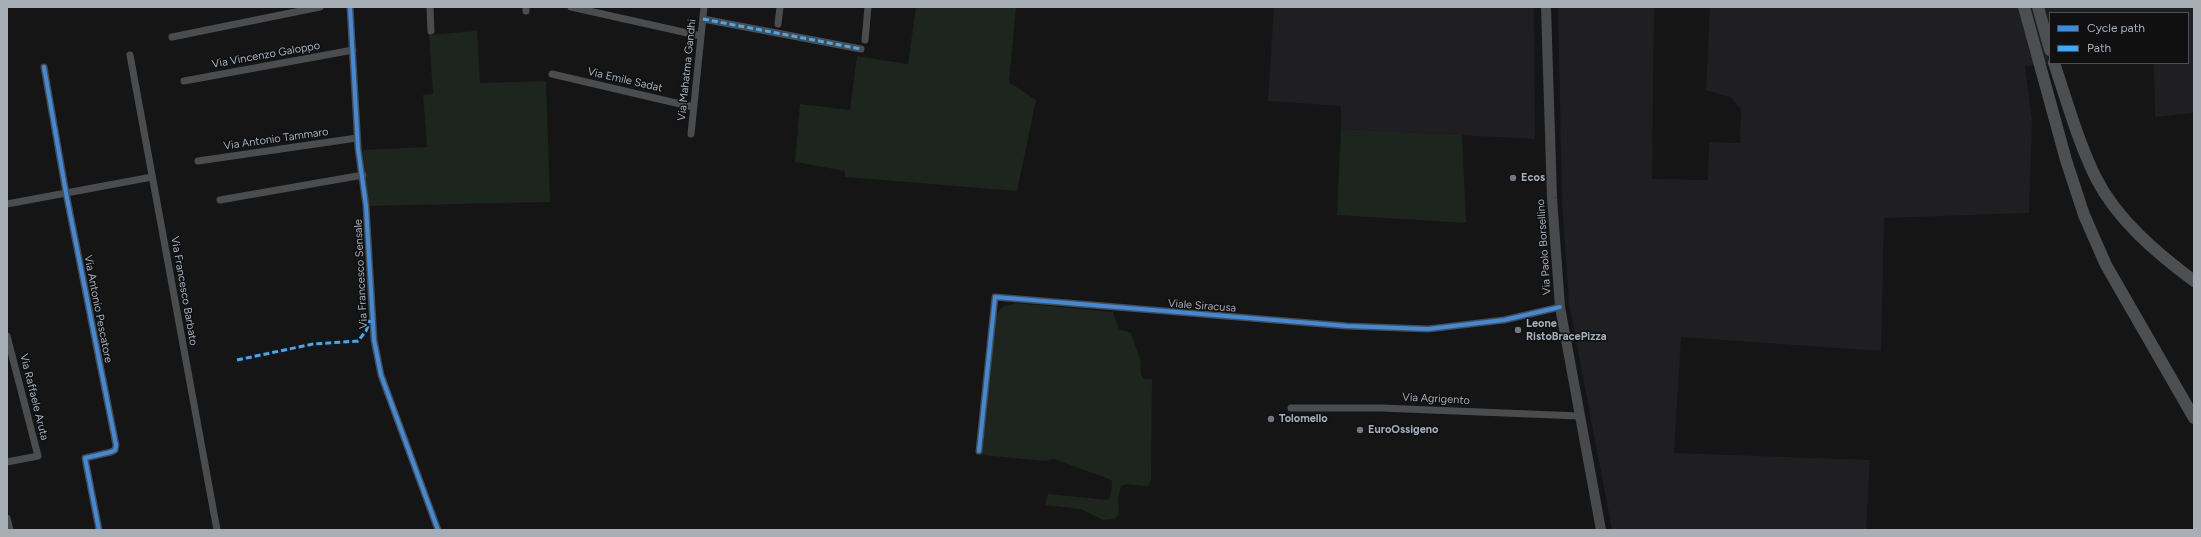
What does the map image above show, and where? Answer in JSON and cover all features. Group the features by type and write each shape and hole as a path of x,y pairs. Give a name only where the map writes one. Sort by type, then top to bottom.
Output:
{"highway":[{"path":"2024,7 2066,160 2084,214 2106,265 2194,418"},
{"path":"2038,7 2049,46"},
{"path":"2054,64 2079,136 2096,179 2128,224 2164,258 2194,281"}],"main road":[{"name":"Via Paolo Borsellino","path":"1546,7 1552,198 1560,307 1601,530"}],"street":[{"path":"172,37 320,7"},
{"name":"Via Francesco Sensale","path":"350,7 357,138 366,206 372,315 381,375 438,530"},
{"path":"430,7 431,31"},
{"path":"571,7 701,36"},
{"name":"Via Mahatma Gandhi","path":"691,134 704,7"},
{"path":"778,24 780,7"},
{"path":"865,40 868,7"},
{"path":"703,19 861,49"},
{"name":"Via Vincenzo Galoppo","path":"184,80 353,50"},
{"name":"Via Francesco Barbato","path":"130,56 217,530"},
{"name":"Via Antonio Pescatore","path":"44,67 66,193 116,445 116,450 112,452 85,458 99,530"},
{"name":"Via Emile Sadat","path":"552,74 693,107"},
{"name":"Via Antonio Tammaro","path":"198,161 357,138"},
{"path":"220,200 363,175"},
{"path":"7,204 152,177"},
{"name":"Viale Siracusa","path":"979,451 995,297 1347,326 1428,329 1504,320 1560,307"},
{"name":"Via Raffaele Aruta","path":"7,336 38,456 7,462"},
{"name":"Via Agrigento","path":"1291,408 1381,408 1579,416"},
{"path":"7,518 10,530"}],"shaded area":[{"path":"916,7 1016,7 1009,82 1036,100 1017,191 845,177 845,171 795,162 800,104 850,110 857,56 908,64"},
{"path":"1274,7 1534,7 1535,139 1341,129 1341,106 1268,101"},
{"path":"1558,7 1654,7 1652,179 1708,180 1709,142 1740,143 1741,109 1730,97 1706,90 1710,7 2194,7 2194,113 2155,117 2154,64 2189,64 2189,12 2049,12 2049,64 2054,64 2025,66 2032,121 2029,213 1884,218 1881,351 1681,337 1674,453 1870,460 1866,530 1612,530 1569,303 1562,200"},
{"path":"477,31 480,83 546,81 550,202 367,206 363,150 427,147 423,95 433,94 429,35"},
{"path":"1341,129 1462,135 1466,223 1337,215"},
{"path":"1016,303 1113,312 1119,329 1131,333 1140,359 1141,375 1144,379 1152,379 1151,480 1149,485 1146,486 1127,484 1121,486 1118,499 1119,514 1114,519 1103,520 1081,509 1045,505 1048,494 1108,500 1111,495 1112,481 1109,479 1054,459 1046,461 982,455 996,314 1003,307"}],"marked path":[{"path":"703,19 861,49"},
{"path":"237,360 313,344 358,341 366,331 370,320"}],"cycle path":[{"path":"350,7 358,148 366,206 374,340 381,375 438,530"},
{"path":"44,67 66,193 116,445 115,450 111,452 85,458 99,530"},
{"path":"979,451 995,297 1347,326 1428,329 1504,320 1560,307"}],"place":[{"name":"Ecos","path":"1513,178"},
{"name":"Leone RistoBracePizza","path":"1518,330"},
{"name":"Tolomello","path":"1271,419"},
{"name":"EuroOssigeno","path":"1360,430"}]}
